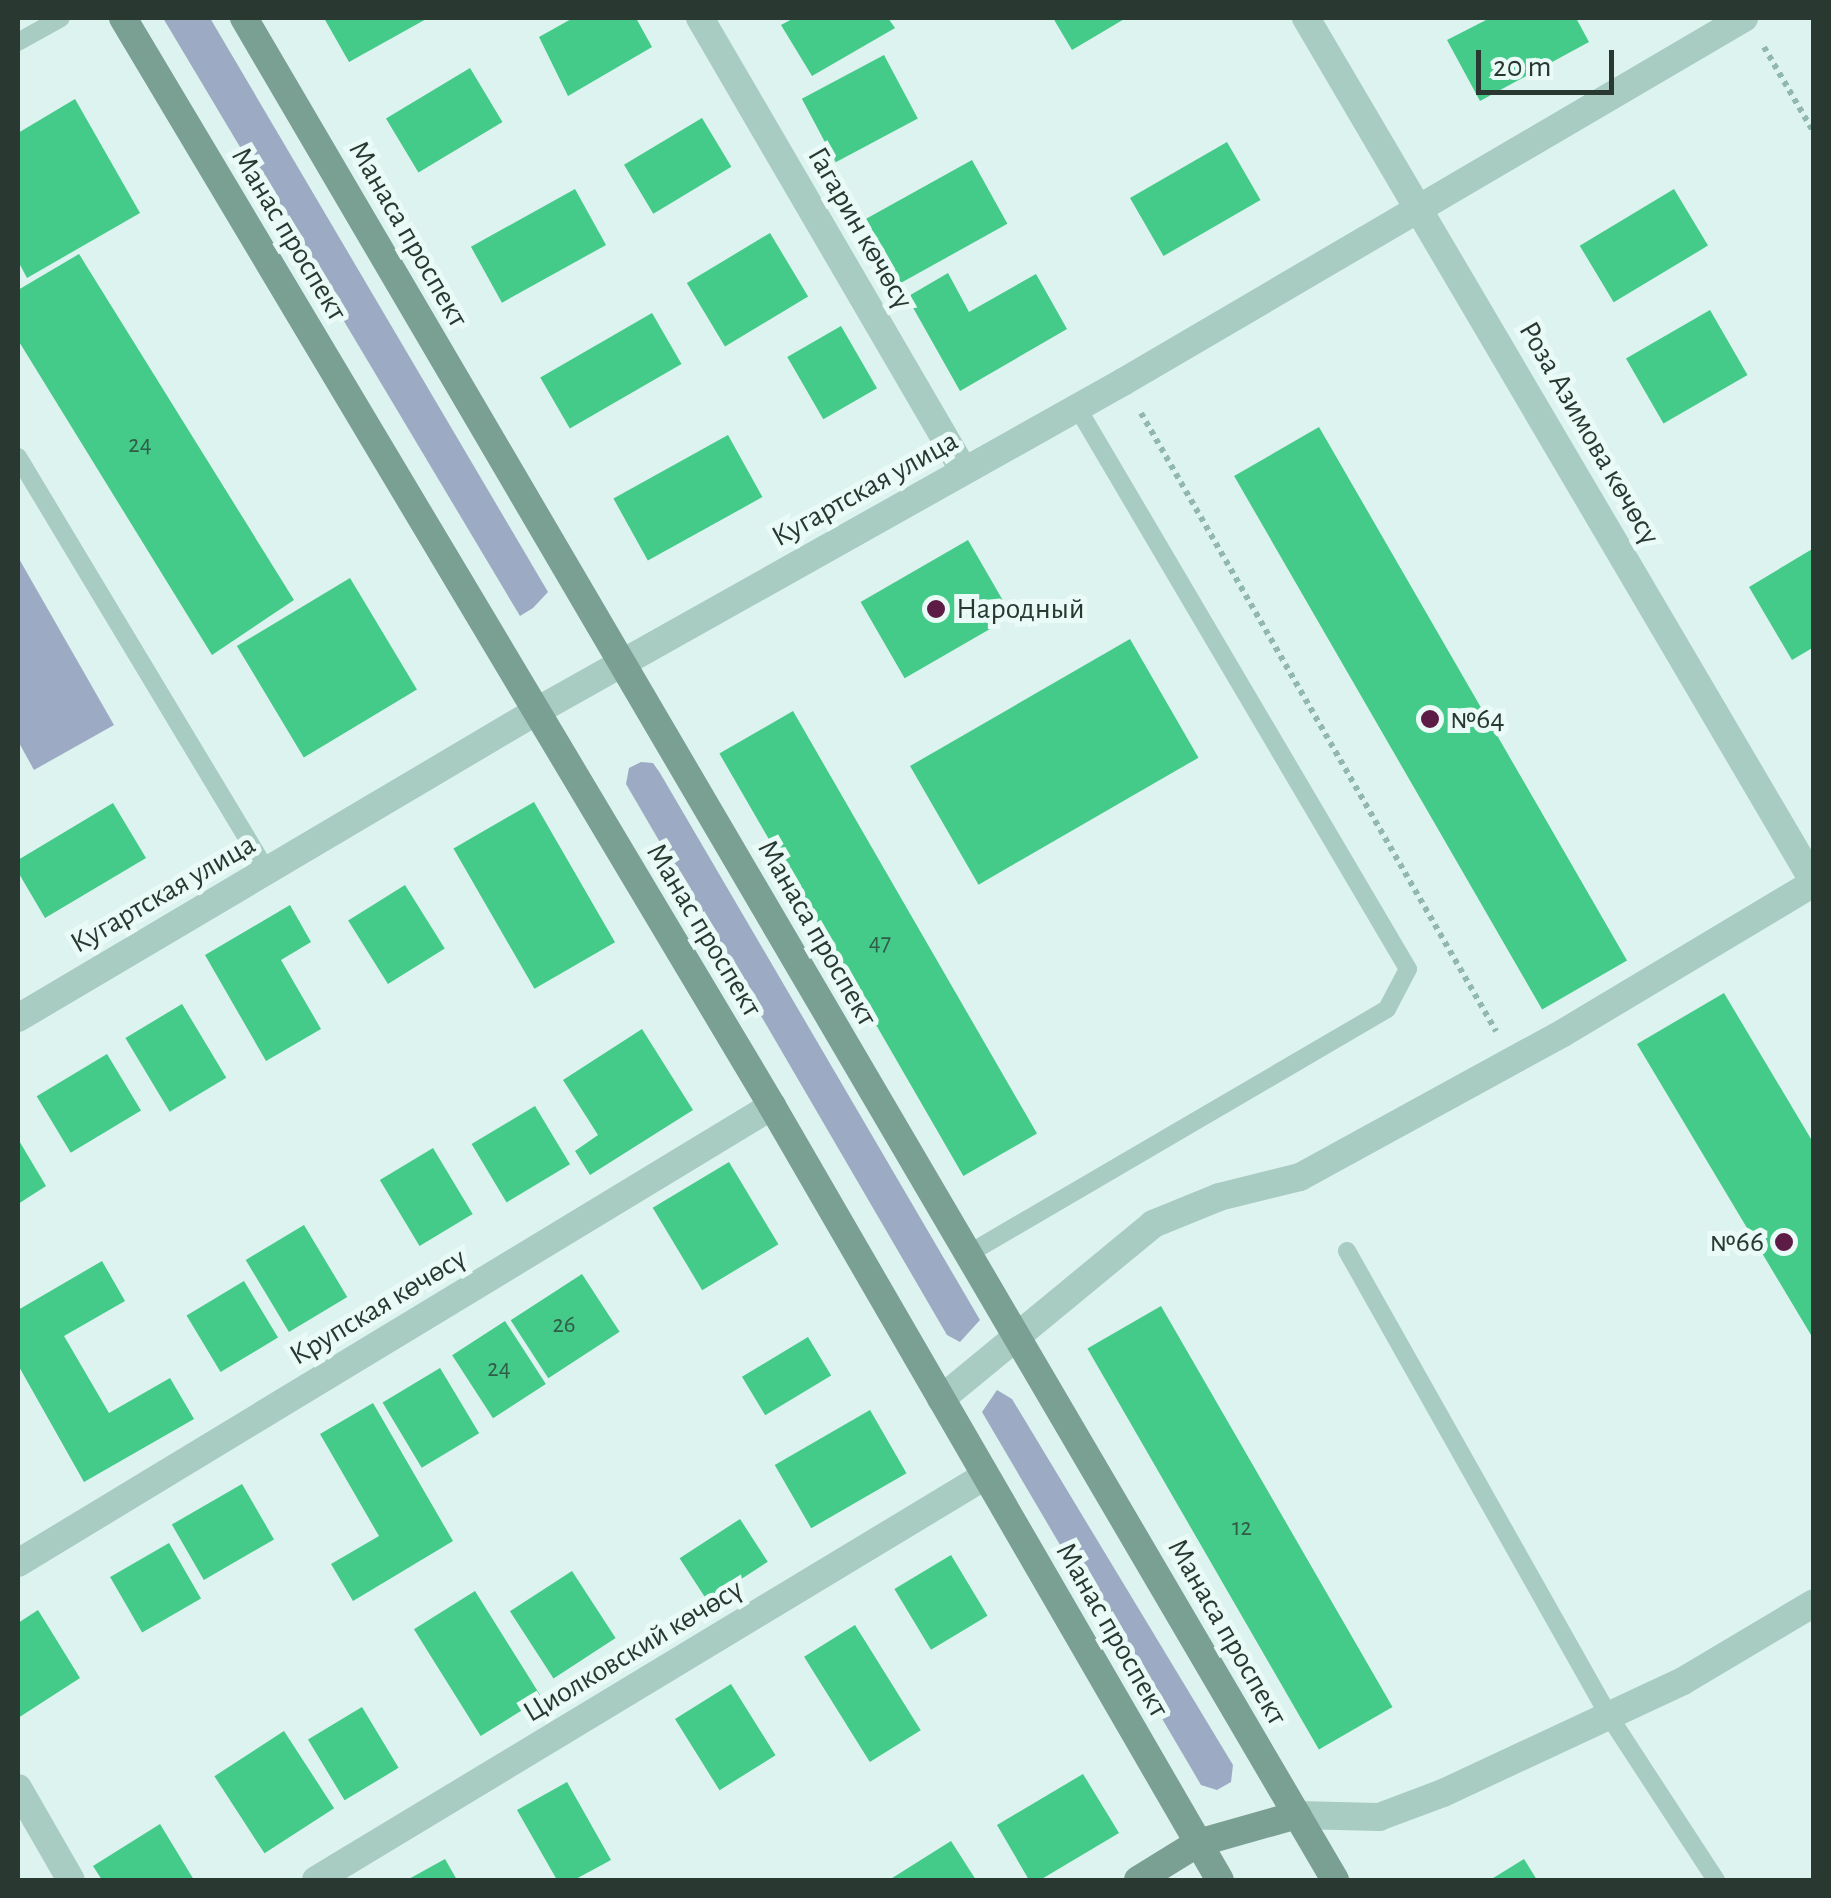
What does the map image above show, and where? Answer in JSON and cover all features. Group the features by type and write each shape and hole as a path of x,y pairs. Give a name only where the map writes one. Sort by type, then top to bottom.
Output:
{"main road":[{"name":"Манас проспект","path":"123,18 772,1106 1220,1880"},
{"name":"Манаса проспект","path":"244,18 1335,1880"},
{"path":"1138,1880 1198,1844 1297,1815"}],"street":[{"name":"Гагарин көчөсү","path":"700,18 964,471"},
{"name":"Роза Азимова көчөсү","path":"1306,18 1814,882"},
{"name":"Кугартская улица","path":"18,1018 535,712 1123,382 1419,206 1750,26"},
{"path":"941,1399 1154,1224 1218,1197 1300,1177 1510,1057 1564,1033 1814,882"},
{"name":"Крупская көчөсү","path":"18,1562 772,1106"},
{"name":"Циолковский көчөсү","path":"316,1880 985,1476"},
{"path":"1297,1815 1379,1817 1683,1681 1814,1603"},
{"path":"18,1788 71,1880"}],"lane":[{"path":"18,42 62,18"},
{"path":"968,1254 1387,1009 1408,969 1077,406"},
{"path":"18,457 267,871"},
{"path":"1347,1251 1609,1716 1716,1880"}],"path":[{"path":"1750,26 1814,133"},
{"path":"1123,382 1510,1057"}],"shaded area":[{"path":"163,18 210,18 548,592 520,616"},
{"path":"18,557 114,725 34,770 18,741"},
{"path":"641,762 653,763 660,773 980,1320 960,1342 947,1335 626,784 629,768"},
{"path":"997,1390 1012,1399 1233,1765 1231,1782 1217,1790 1201,1785 982,1412"}],"building":[{"path":"324,18 428,18 349,62"},
{"path":"573,18 636,18 652,47 568,96 539,37"},
{"path":"794,18 888,18 895,28 812,76 781,25"},
{"path":"1053,18 1126,18 1072,50"},
{"path":"1490,18 1576,18 1589,42 1480,101 1447,40"},
{"path":"884,55 918,119 836,162 802,99"},
{"path":"470,68 502,122 418,172 386,118"},
{"path":"75,99 140,213 27,278 18,261 18,133"},
{"path":"702,118 731,167 653,214 624,165"},
{"path":"1227,142 1260,200 1164,256 1130,198"},
{"path":"972,160 1007,224 901,283 865,219"},
{"path":"575,189 606,245 502,303 471,247"},
{"path":"1674,189 1708,246 1614,302 1580,246"},
{"path":"770,233 808,296 725,346 687,283"},
{"path":"79,254 294,600 212,655 18,340 18,290"},
{"path":"948,273 969,312 1036,274 1067,329 960,391 907,297"},
{"path":"1710,310 1748,375 1663,423 1626,358"},
{"path":"652,313 682,364 570,429 540,378"},
{"path":"841,326 877,388 823,419 787,357"},
{"name":"№64","path":"1319,427 1627,960 1542,1009 1234,476"},
{"path":"728,435 762,497 648,561 613,499"},
{"name":"Народный","path":"968,540 1012,616 905,678 861,602"},
{"path":"1814,548 1814,647 1792,660 1749,587"},
{"path":"350,578 417,689 304,757 237,646"},
{"path":"1130,639 1198,758 979,885 910,766"},
{"path":"793,711 1037,1134 963,1176 719,754"},
{"path":"534,802 615,942 534,989 453,848"},
{"path":"113,803 146,858 45,918 18,872 18,860"},
{"path":"405,885 445,949 388,984 348,921"},
{"path":"290,905 311,942 281,960 321,1029 266,1061 205,955"},
{"name":"№66","path":"1724,993 1814,1144 1814,1340 1637,1044"},
{"path":"182,1004 226,1078 170,1112 125,1038"},
{"path":"642,1029 693,1110 590,1175 575,1151 598,1135 563,1080"},
{"path":"107,1054 141,1111 71,1153 37,1096"},
{"path":"535,1106 570,1164 507,1202 472,1144"},
{"path":"18,1139 46,1186 18,1204"},
{"path":"433,1148 473,1214 420,1246 380,1180"},
{"path":"729,1162 778,1244 702,1290 653,1208"},
{"path":"304,1225 347,1297 289,1332 246,1260"},
{"path":"102,1261 125,1301 64,1336 109,1413 170,1378 194,1419 84,1482 18,1365 18,1310"},
{"path":"582,1274 620,1332 548,1378 511,1320"},
{"path":"244,1281 278,1338 221,1372 187,1316"},
{"path":"1161,1306 1392,1707 1319,1749 1087,1348"},
{"path":"505,1321 546,1384 493,1418 452,1355"},
{"path":"808,1337 831,1376 765,1415 742,1377"},
{"path":"440,1368 479,1433 422,1468 383,1403"},
{"path":"373,1403 453,1541 353,1601 331,1564 379,1536 320,1434"},
{"path":"870,1410 907,1473 811,1528 775,1465"},
{"path":"242,1484 274,1539 204,1580 172,1524"},
{"path":"740,1519 768,1562 707,1601 680,1558"},
{"path":"169,1543 201,1598 142,1632 110,1577"},
{"path":"951,1555 988,1616 931,1650 894,1589"},
{"path":"572,1571 616,1638 554,1678 510,1611"},
{"path":"475,1591 542,1698 481,1736 414,1629"},
{"path":"38,1610 80,1678 18,1718 18,1623"},
{"path":"855,1625 921,1730 870,1762 804,1657"},
{"path":"731,1684 776,1755 720,1790 675,1719"},
{"path":"362,1707 399,1768 345,1800 308,1739"},
{"path":"284,1731 334,1808 264,1853 214,1776"},
{"path":"1083,1774 1119,1833 1040,1880 1029,1880 997,1825"},
{"path":"567,1782 611,1860 574,1880 557,1880 517,1810"},
{"path":"160,1824 194,1880 102,1880 93,1866"},
{"path":"951,1841 976,1880 889,1880"},
{"path":"445,1859 457,1880 407,1880"},
{"path":"1524,1859 1537,1880 1490,1880"}],"place":[{"name":"Народный","path":"936,609"},
{"name":"№64","path":"1430,719"},
{"name":"№66","path":"1784,1242"}]}
